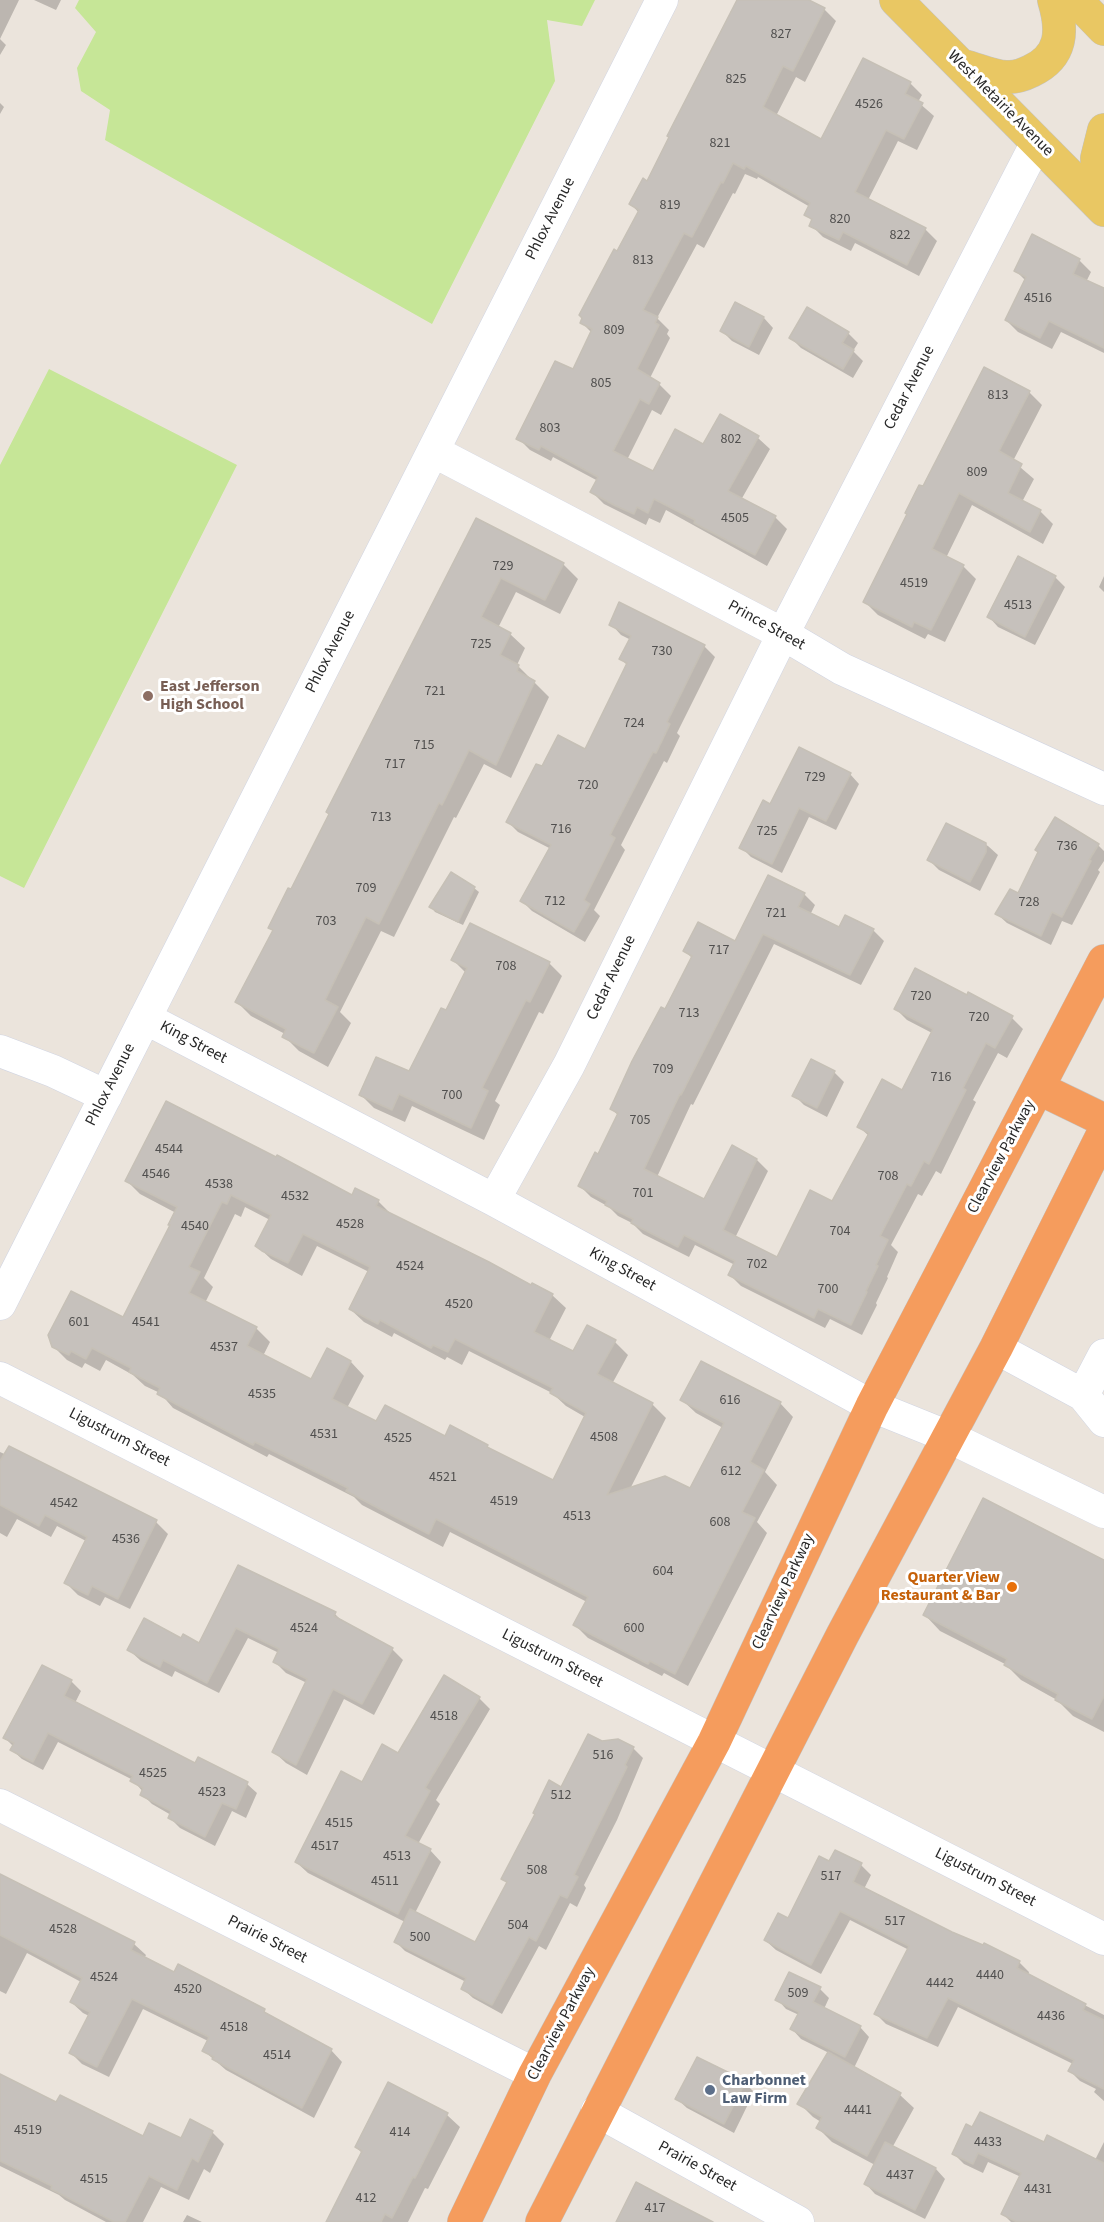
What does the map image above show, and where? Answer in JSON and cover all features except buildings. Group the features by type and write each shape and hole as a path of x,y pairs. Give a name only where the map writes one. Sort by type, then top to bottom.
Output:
{"highway":[{"name":"Clearview Parkway","path":"464,2222 535,2074 714,1742 872,1406 1104,961"},
{"path":"1038,1088 1104,1120"},
{"path":"542,2222 843,1634 996,1348 1104,1132"}],"main road":[{"name":"West Metairie Avenue","path":"896,0 1102,208"},
{"path":"962,65 1008,77 1026,74 1042,66 1052,57 1058,41 1059,16 1054,0"},
{"path":"1076,0 1104,29"},
{"path":"1102,208 1098,158 1104,130"}],"street":[{"name":"Phlox Avenue","path":"0,1304 662,0"},
{"name":"Cedar Avenue","path":"494,1200 569,1065 783,634 1037,142"},
{"name":"Prince Street","path":"433,451 783,634 842,669 1104,789"},
{"name":"King Street","path":"145,1018 494,1200 872,1406 949,1437 1104,1512"},
{"path":"0,1051 53,1071 106,1096"},
{"path":"996,1348 1083,1395 1104,1421"},
{"path":"1083,1395 1104,1355"},
{"name":"Ligustrum Street","path":"0,1378 1104,1939"},
{"name":"Prairie Street","path":"0,1805 535,2074"},
{"name":"Prairie Street","path":"597,2111 798,2222"}],"green space":[{"path":"79,0 595,0 582,26 547,20 555,81 432,324 105,140 110,110 81,91 77,68 96,32 75,8"},
{"path":"49,369 237,465 24,888 0,876 0,465"}],"place":[{"name":"East Jefferson High School","path":"148,696"},
{"name":"Quarter View Restaurant & Bar","path":"1012,1587"},
{"name":"Charbonnet Law Firm","path":"710,2090"}]}
